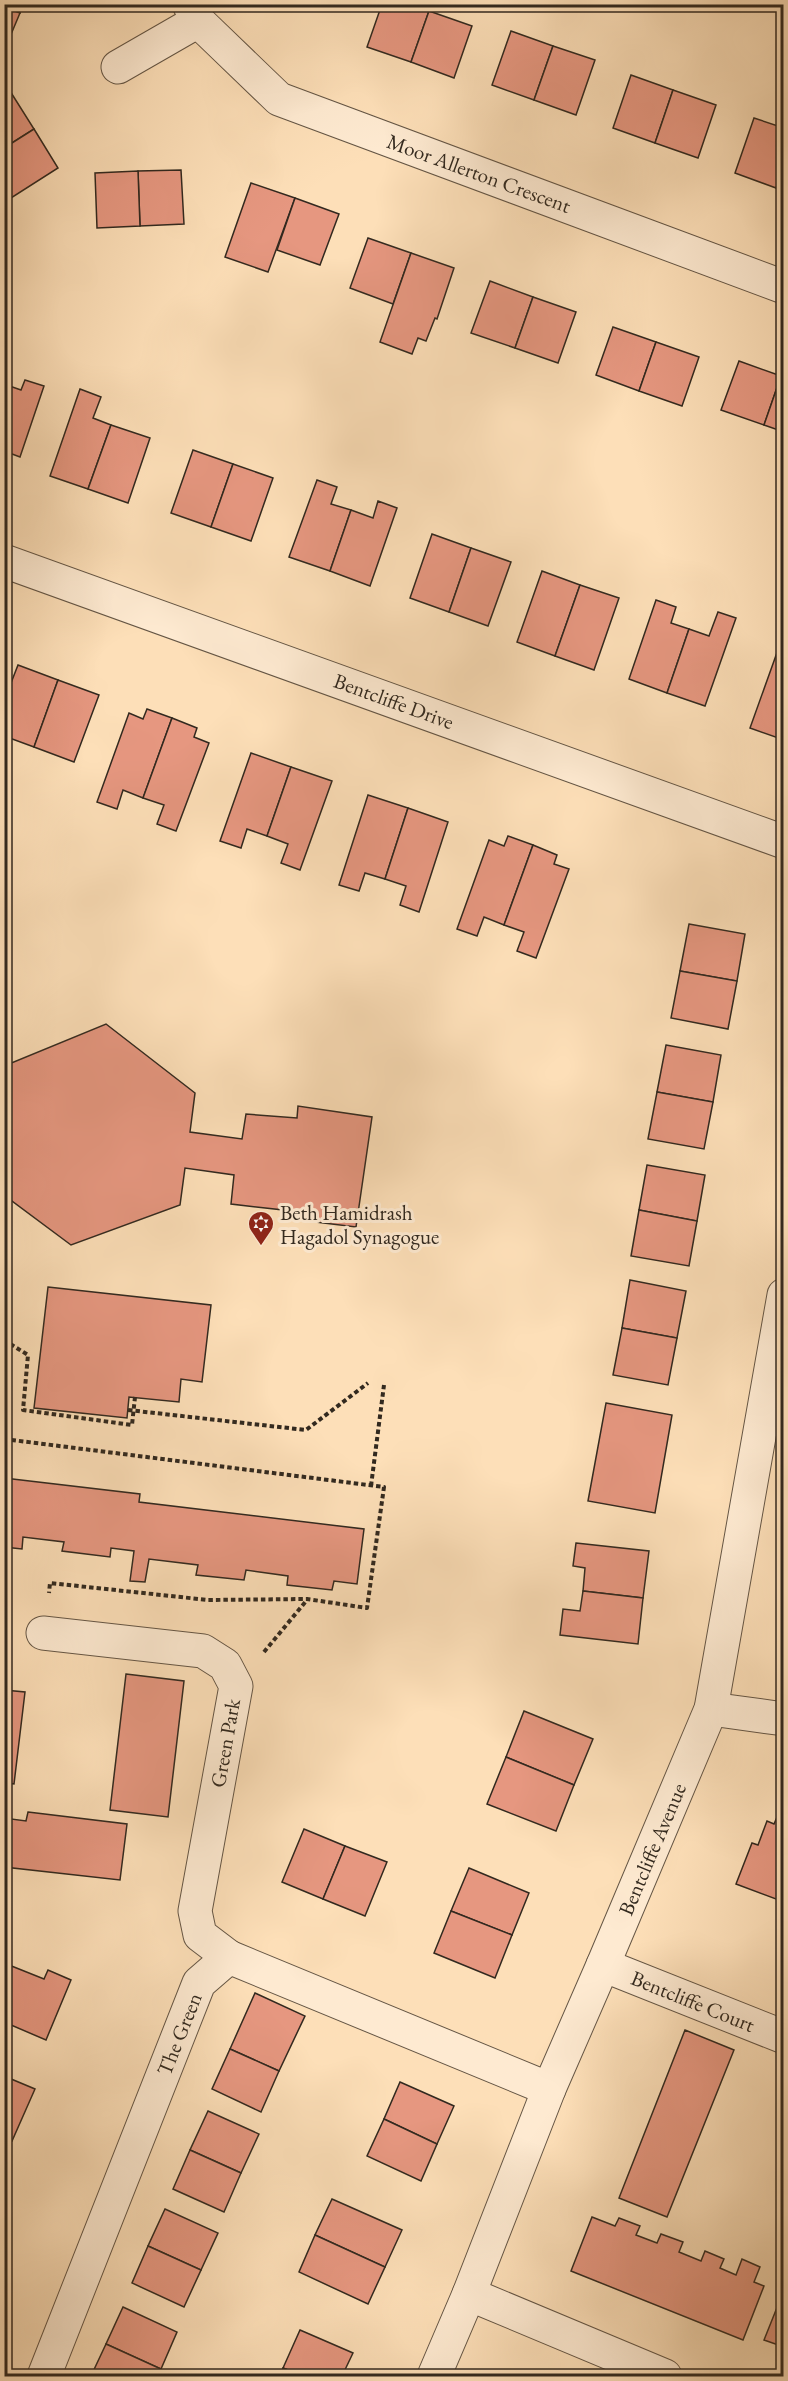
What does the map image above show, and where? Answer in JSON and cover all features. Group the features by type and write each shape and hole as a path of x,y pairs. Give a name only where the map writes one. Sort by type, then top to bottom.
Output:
{"street":[{"name":"Moor Allerton Crescent","path":"118,67 193,13 279,99 783,287"},
{"name":"Bentcliffe Drive","path":"4,561 783,842"},
{"name":"Bentcliffe Avenue","path":"434,2376 549,2090 711,1709 783,1295"},
{"name":"Green Park","path":"43,1633 203,1651 225,1665 236,1686 195,1911 200,1935 229,1958"},
{"path":"711,1709 783,1719"},
{"path":"229,1958 549,2090"},
{"name":"The Green","path":"44,2376 199,1983 229,1958"},
{"name":"Bentcliffe Court","path":"603,1965 783,2037"},
{"path":"468,2294 665,2376"}],"path":[{"path":"4,1340 28,1355 23,1410 132,1425 135,1397"},
{"path":"128,1410 306,1430 368,1383"},
{"path":"371,1486 384,1385"},
{"path":"4,1439 384,1487 367,1608 307,1599 208,1600 50,1583 43,1633"},
{"path":"236,1686 307,1599"}],"building":[{"path":"4,4 23,4 20,13 4,7"},
{"path":"382,4 410,4 429,11 411,62 367,47"},
{"path":"4,7 20,13 4,51"},
{"path":"429,11 472,26 454,78 411,62"},
{"path":"511,31 553,46 534,100 492,85"},
{"path":"553,46 595,60 576,115 534,100"},
{"path":"631,75 673,90 655,143 613,128"},
{"path":"673,90 716,105 698,158 655,143"},
{"path":"10,91 34,129 4,148 4,94"},
{"path":"754,118 784,128 784,168 776,188 735,173"},
{"path":"34,129 58,168 11,198 4,189 4,148"},
{"path":"784,168 784,190 776,188"},
{"path":"181,170 184,224 140,226 138,171"},
{"path":"138,171 140,226 97,228 95,173"},
{"path":"251,183 295,198 268,272 225,257"},
{"path":"295,198 339,214 320,265 277,250"},
{"path":"368,238 411,253 393,304 350,288"},
{"path":"411,253 454,268 437,319 435,318 426,341 418,338 412,354 380,342"},
{"path":"490,281 533,297 515,348 471,333"},
{"path":"533,297 576,312 558,363 515,348"},
{"path":"613,327 656,342 639,391 596,375"},
{"path":"656,342 699,357 682,406 639,391"},
{"path":"739,361 781,376 764,425 721,410"},
{"path":"781,376 784,377 784,432 764,425"},
{"path":"25,380 44,386 20,457 4,451 4,384 21,390"},
{"path":"80,389 101,397 93,418 111,425 88,489 50,476"},
{"path":"111,425 150,438 128,503 88,489"},
{"path":"193,450 233,464 211,527 171,513"},
{"path":"233,464 273,478 251,541 211,527"},
{"path":"317,480 337,487 331,504 351,510 330,571 289,557"},
{"path":"378,501 397,508 370,586 330,571 351,510 373,518"},
{"path":"432,534 471,548 449,612 410,598"},
{"path":"471,548 511,562 488,626 449,612"},
{"path":"542,571 580,585 555,656 517,642"},
{"path":"580,585 619,598 594,670 555,656"},
{"path":"656,600 676,607 671,623 689,629 667,693 629,679"},
{"path":"718,612 736,618 705,706 667,693 689,629 709,636"},
{"path":"784,633 784,740 750,728"},
{"path":"18,665 58,680 34,747 4,736 4,701"},
{"path":"58,680 99,695 74,762 34,747"},
{"path":"147,709 172,718 143,798 123,790 117,809 97,802 129,713 143,719"},
{"path":"172,718 197,728 194,737 209,743 176,831 157,824 164,805 143,798"},
{"path":"251,753 291,767 267,836 247,829 241,848 220,841"},
{"path":"291,767 332,781 300,870 281,863 288,844 267,836"},
{"path":"368,795 408,808 385,879 365,873 359,891 339,885"},
{"path":"408,808 448,822 419,912 400,905 406,886 385,879"},
{"path":"508,836 533,845 504,925 484,917 477,936 457,929 489,840 504,846"},
{"path":"533,845 557,855 554,864 569,869 536,958 517,951 524,932 504,925"},
{"path":"689,924 745,934 737,981 680,971"},
{"path":"680,971 737,981 728,1029 671,1018"},
{"path":"106,1024 195,1093 190,1132 242,1139 246,1114 297,1118 298,1106 372,1117 356,1227 283,1218 283,1210 231,1204 234,1175 185,1168 180,1205 71,1245 4,1195 4,1066"},
{"path":"666,1045 721,1055 713,1102 657,1092"},
{"path":"657,1092 713,1102 704,1149 648,1139"},
{"path":"647,1165 705,1175 697,1221 639,1210"},
{"path":"639,1210 697,1221 689,1266 631,1256"},
{"path":"630,1280 686,1291 677,1338 622,1328"},
{"path":"48,1287 211,1305 202,1382 181,1379 179,1402 129,1397 127,1418 34,1408"},
{"path":"622,1328 677,1338 668,1385 613,1375"},
{"path":"606,1403 672,1415 655,1513 588,1501"},
{"path":"4,1478 140,1494 139,1502 364,1529 357,1584 334,1581 332,1590 287,1585 288,1576 246,1570 244,1580 196,1575 198,1565 149,1559 145,1582 130,1581 134,1551 111,1548 110,1557 62,1551 64,1542 23,1537 22,1549 4,1547"},
{"path":"576,1543 649,1551 643,1598 583,1591 585,1568 573,1566"},
{"path":"583,1591 643,1598 638,1644 560,1635 563,1609 580,1611"},
{"path":"126,1674 184,1681 168,1817 110,1810"},
{"path":"4,1690 25,1692 14,1784 6,1783 4,1794"},
{"path":"524,1711 593,1739 574,1785 506,1757"},
{"path":"506,1757 574,1785 556,1831 487,1804"},
{"path":"784,1801 784,1902 736,1884 752,1843 758,1845 767,1821 774,1824"},
{"path":"28,1812 127,1824 120,1880 4,1867 4,1818 26,1821"},
{"path":"304,1829 345,1846 323,1899 282,1882"},
{"path":"345,1846 387,1862 365,1916 323,1899"},
{"path":"469,1868 529,1893 512,1935 451,1911"},
{"path":"451,1911 512,1935 495,1978 434,1953"},
{"path":"4,1963 44,1979 48,1970 71,1980 46,2040 4,2022"},
{"path":"255,1993 305,2016 279,2071 230,2049"},
{"path":"685,2030 734,2050 667,2217 619,2198"},
{"path":"230,2049 279,2071 261,2112 212,2089"},
{"path":"4,2076 35,2089 12,2141 4,2138"},
{"path":"400,2082 454,2106 437,2144 384,2119"},
{"path":"208,2111 259,2134 241,2173 190,2150"},
{"path":"384,2119 437,2144 421,2181 367,2156"},
{"path":"190,2150 241,2173 224,2212 173,2189"},
{"path":"332,2199 402,2230 385,2267 315,2235"},
{"path":"165,2209 218,2233 201,2270 148,2246"},
{"path":"592,2217 615,2226 619,2218 640,2226 636,2235 657,2243 661,2234 683,2242 679,2252 701,2261 705,2251 724,2259 720,2268 736,2275 742,2259 760,2267 754,2282 764,2286 743,2340 571,2271"},
{"path":"315,2235 385,2267 368,2304 299,2272"},
{"path":"148,2246 201,2270 184,2307 132,2283"},
{"path":"784,2290 784,2347 764,2340"},
{"path":"123,2307 177,2332 161,2369 106,2344"},
{"path":"300,2330 353,2353 342,2376 303,2376 283,2368"},
{"path":"106,2344 161,2369 157,2376 91,2376"},
{"path":"283,2368 303,2376 279,2376"}],"place":[{"name":"Beth Hamidrash Hagadol Synagogue","path":"261,1247"}]}
